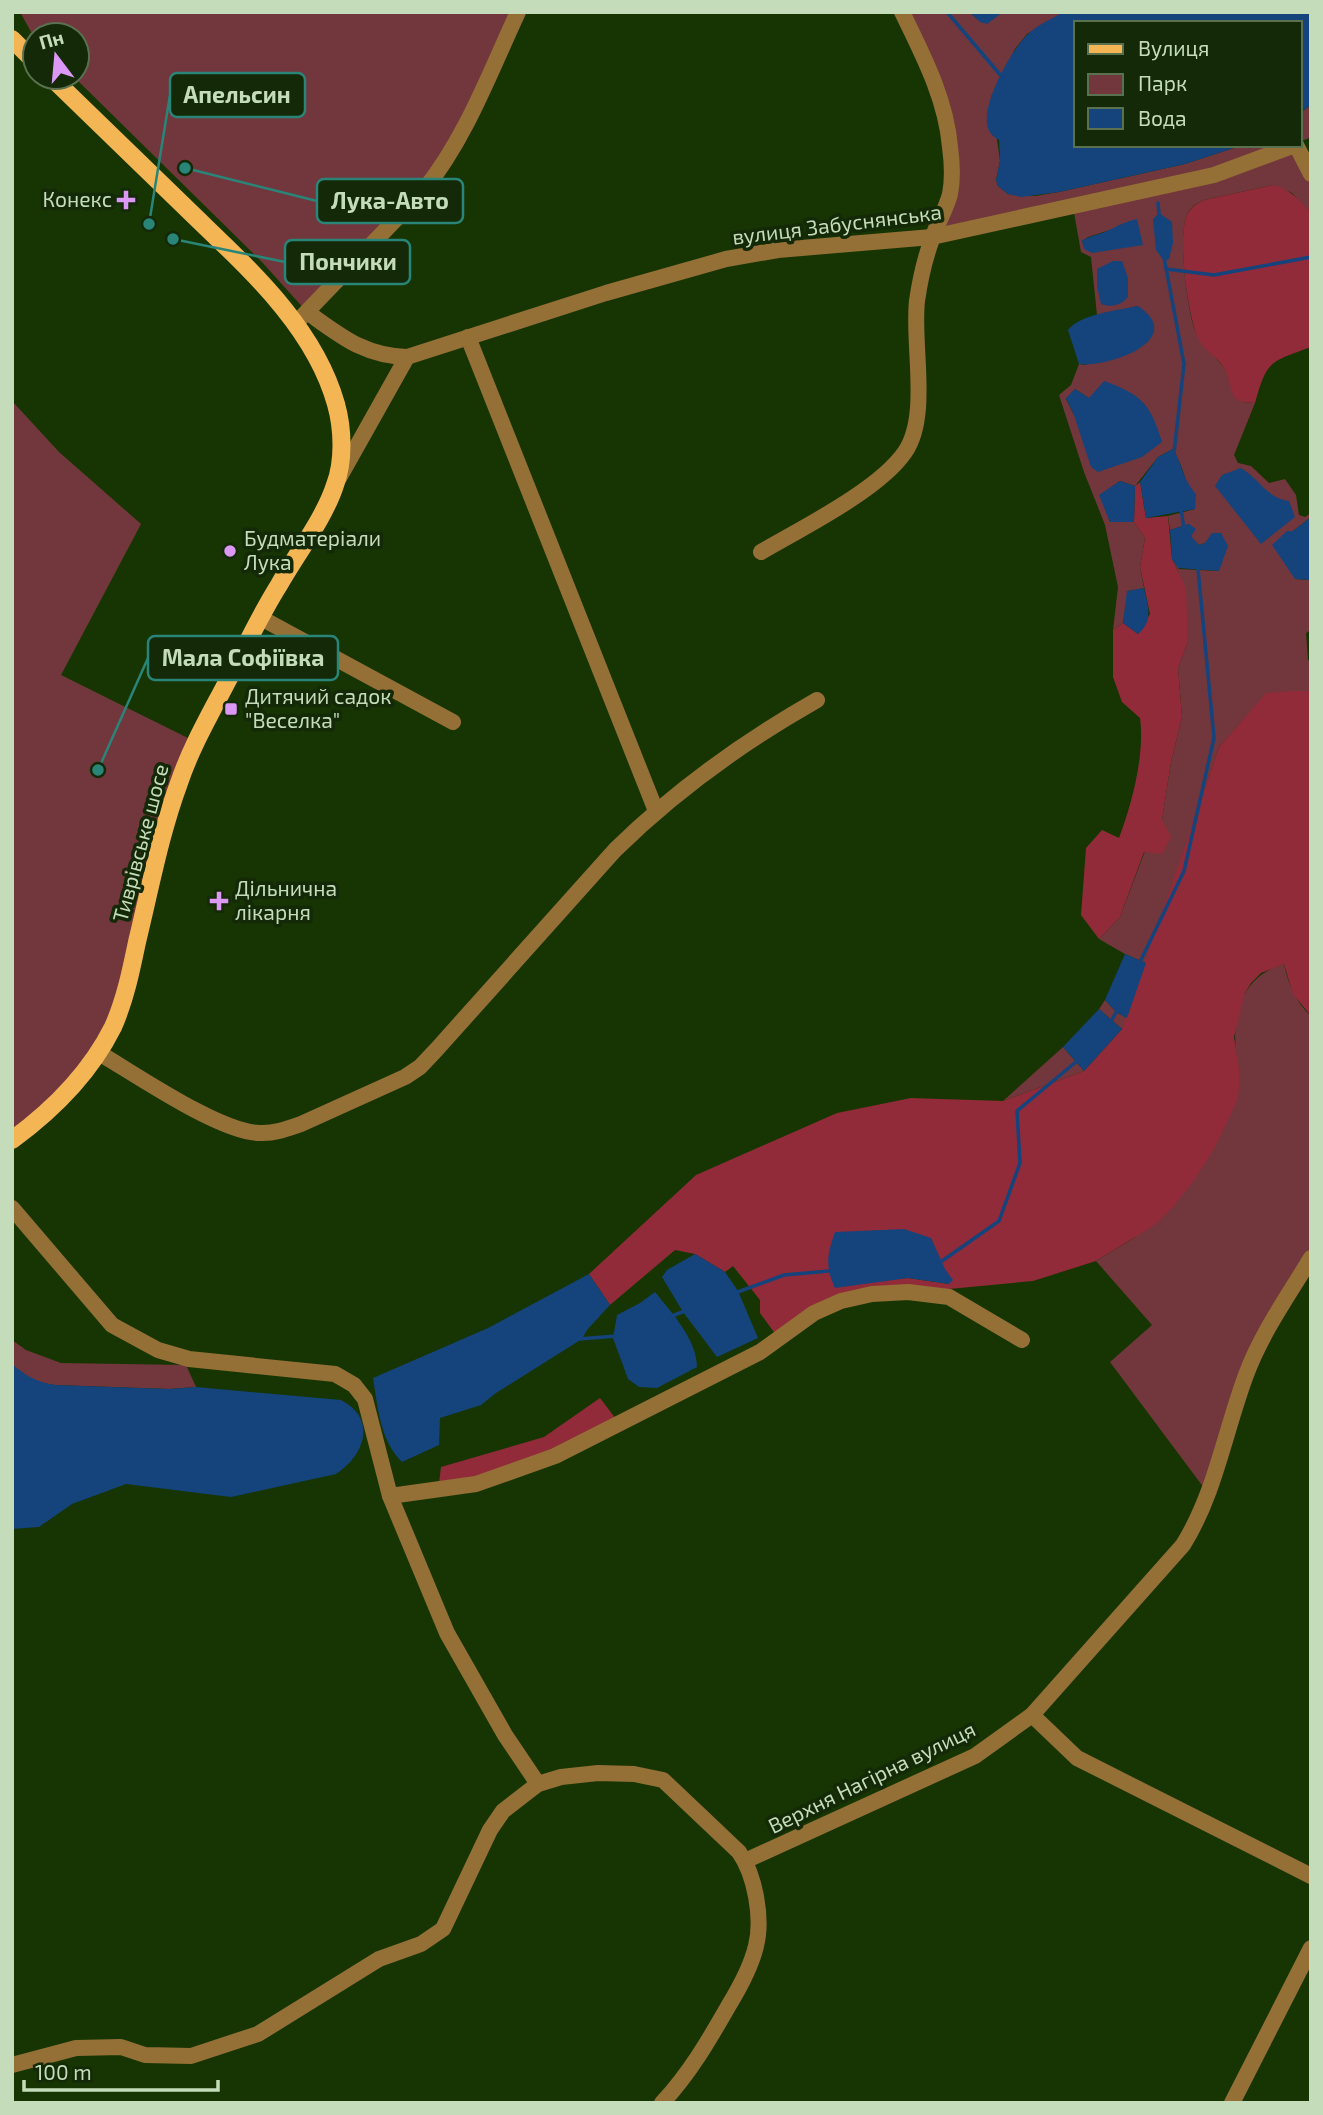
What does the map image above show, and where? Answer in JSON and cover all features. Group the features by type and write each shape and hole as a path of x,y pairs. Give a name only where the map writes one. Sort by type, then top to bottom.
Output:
{"main road":[{"name":"Тиврівське шосе","path":"12,1140 68,1092 99,1053 112,1029 124,997 167,816 179,780 195,742 336,484 341,444 337,407 301,318 65,91"}],"street":[{"path":"336,484 407,357 379,355 301,318 437,175 463,128 518,12"},
{"path":"761,552 844,503 884,475 906,450 917,423 917,303 932,237 945,212 950,194 952,169 948,129 935,85 902,12"},
{"name":"вулиця Забуснянська","path":"407,357 606,293 726,259 778,250 932,237 1214,175 1290,147"},
{"path":"1296,147 1311,174"},
{"path":"468,337 656,811"},
{"path":"261,618 453,722"},
{"path":"99,1053 199,1111 245,1131 271,1132 301,1124 405,1077 420,1067 615,850 656,811 752,738 817,700"},
{"path":"12,1208 112,1325 158,1350 189,1359 335,1374 354,1385 365,1399 390,1496 447,1633 505,1735 538,1784"},
{"name":"Верхня Нагірна вулиця","path":"745,1861 975,1756 1032,1715 1183,1545 1191,1532 1203,1506 1250,1365 1311,1258"},
{"path":"390,1496 476,1484 555,1456 760,1352 814,1313 841,1301 872,1294 908,1292 949,1297 1022,1340"},
{"path":"1032,1715 1077,1758 1311,1876"},
{"path":"12,2066 76,2048 121,2047 145,2055 191,2056 258,2034 379,1959 421,1944 443,1928 490,1830 503,1811 538,1784 561,1777 598,1773 634,1774 663,1780 721,1833 745,1861 758,1914 757,1945 742,1983 700,2058 662,2103"},
{"path":"1232,2103 1311,1948"}],"green space":[{"path":"20,12 518,12 458,139 307,312 261,261 88,91 91,91 91,21 25,21"},
{"path":"901,12 1064,12 1027,34 1015,49 991,97 1000,161 996,180 998,186 1008,194 1035,196 1059,192 1185,164 1237,147 1297,147 1311,174 1311,213 1292,193 1273,185 1204,200 1191,208 1185,222 1184,271 1195,330 1230,377 1242,402 1255,403 1234,455 1238,463 1251,466 1269,483 1285,479 1296,495 1299,515 1305,517 1311,513 1311,517 1293,531 1295,579 1311,580 1311,630 1306,633 1308,660 1311,663 1311,691 1266,694 1219,747 1146,963 1099,939 1120,917 1145,851 1162,820 1171,762 1182,717 1178,668 1188,642 1178,571 1172,559 1179,569 1219,571 1205,543 1199,545 1190,536 1189,524 1170,530 1168,516 1195,509 1173,449 1158,457 1135,486 1120,481 1100,495 1110,522 1134,522 1145,538 1140,567 1144,588 1128,591 1123,623 1113,630 1118,587 1105,525 1084,472 1059,395 1071,385 1079,364 1086,365 1138,306 1097,315 1091,257 1081,252 1073,207 932,237 945,212 950,146","holes":["1110,230 1142,245 1082,241","1075,389 1089,398 1074,415 1066,399"]},
{"path":"1311,105 1311,137 1302,141 1302,112"},
{"path":"12,401 59,452 141,524 61,675 196,742 99,1053 12,1140"},
{"path":"1284,964 1293,992 1311,1016 1311,1258 1269,1328 1207,1492 1110,1362 1152,1325 1096,1261 1134,1238 1240,1074 1235,1040 1239,1008 1245,993 1254,981 1267,971"},
{"path":"1105,1000 1116,1012 1127,1018 1122,1029 1099,1009"},
{"path":"1063,1047 1084,1071 1003,1101"},
{"path":"12,1340 26,1350 61,1363 186,1365 196,1387 169,1389 55,1385 12,1378"}],"shaded area":[{"path":"1273,185 1290,192 1311,213 1311,347 1272,364 1263,378 1255,403 1242,402 1235,398 1224,368 1202,344 1195,330 1183,256 1185,223 1191,208 1204,200"},
{"path":"1140,482 1146,518 1168,516 1172,559 1186,588 1188,642 1178,668 1182,717 1171,762 1162,820 1171,837 1162,854 1144,852 1120,917 1099,939 1081,915 1086,848 1102,830 1119,838 1133,795 1141,747 1140,718 1122,702 1113,677 1113,630 1123,623 1138,634 1150,614 1140,567 1145,538 1134,522 1135,486"},
{"path":"1311,691 1311,1016 1293,994 1284,964 1261,973 1251,983 1245,993 1234,1037 1240,1074 1238,1099 1215,1147 1195,1179 1155,1225 1096,1261 1033,1281 949,1289 872,1290 776,1335 760,1313 760,1300 733,1266 725,1272 695,1254 675,1250 610,1305 589,1274 696,1175 837,1113 911,1098 1003,1101 1084,1071 1122,1029 1219,747 1266,693","holes":["931,1238 949,1284 908,1278 883,1280"]},
{"path":"600,1398 619,1423 580,1444 438,1491 441,1467 544,1437"}],"water":[{"path":"969,12 1003,12 987,24 980,22"},
{"path":"1064,12 1311,12 1311,105 1302,112 1302,21 1074,21 1074,147 1237,147 1185,164 1059,192 1021,197 1008,194 998,186 996,180 1000,161 999,140 991,133 987,113 994,89 1007,64 1027,35"},
{"path":"1159,213 1172,222 1173,243 1169,259 1164,261 1156,250 1153,219"},
{"path":"1137,219 1143,245 1092,253 1084,249 1082,241 1085,239"},
{"path":"1113,261 1122,261 1128,278 1128,297 1119,304 1109,306 1101,304 1097,269"},
{"path":"1138,306 1151,318 1154,330 1149,340 1123,356 1092,364 1079,364 1068,330 1090,316"},
{"path":"1104,381 1143,402 1153,418 1162,442 1142,457 1098,472 1091,467 1066,398 1075,389 1089,398"},
{"path":"1173,449 1188,483 1196,494 1195,509 1146,518 1140,482 1158,457"},
{"path":"1241,468 1274,496 1289,501 1295,517 1261,544 1215,486 1222,475"},
{"path":"1120,481 1135,486 1134,522 1110,522 1099,495"},
{"path":"1311,517 1311,580 1295,579 1272,545 1287,531 1293,531"},
{"path":"1189,524 1196,529 1191,536 1199,545 1205,543 1212,533 1221,533 1228,546 1219,571 1178,568 1172,559 1170,530"},
{"path":"1144,588 1148,618 1138,634 1123,623 1127,591"},
{"path":"1125,954 1146,963 1127,1018 1116,1012 1105,1000"},
{"path":"1099,1009 1122,1029 1084,1071 1063,1047"},
{"path":"904,1229 931,1238 953,1280 949,1284 908,1278 835,1288 828,1260 835,1232"},
{"path":"695,1254 725,1272 738,1291 758,1338 717,1357 683,1312 662,1277 667,1270"},
{"path":"589,1274 610,1305 582,1339 481,1405 440,1418 439,1445 402,1462 384,1434 373,1378 488,1328"},
{"path":"655,1292 688,1337 697,1367 657,1388 639,1387 628,1379 613,1338 617,1315"},
{"path":"12,1364 32,1378 55,1385 169,1389 196,1387 341,1400 360,1417 363,1437 354,1458 336,1474 231,1497 126,1484 72,1504 39,1527 12,1529"}],"waterway":[{"path":"947,12 1002,77"},
{"path":"1158,203 1159,214"},
{"path":"1164,257 1184,364 1174,453"},
{"path":"1166,269 1214,275 1311,257"},
{"path":"1181,509 1184,529"},
{"path":"1139,964 1184,871 1214,738 1198,569"},
{"path":"1110,1023 1118,1009"},
{"path":"938,1261 942,1261 999,1221 1020,1163 1017,1111 1077,1061"},
{"path":"735,1293 784,1275 829,1271"},
{"path":"669,1317 685,1311"},
{"path":"579,1339 616,1336"}],"place":[{"name":"Лука-Авто","path":"185,168"},
{"name":"Конекс","path":"126,200"},
{"name":"Апельсин","path":"149,224"},
{"name":"Пончики","path":"173,239"},
{"name":"Будматеріали Лука","path":"230,551"},
{"name":"Дитячий садок \"Веселка\"","path":"231,709"},
{"name":"Мала Софіївка","path":"98,770"},
{"name":"Дільнична лікарня","path":"219,901"}]}
